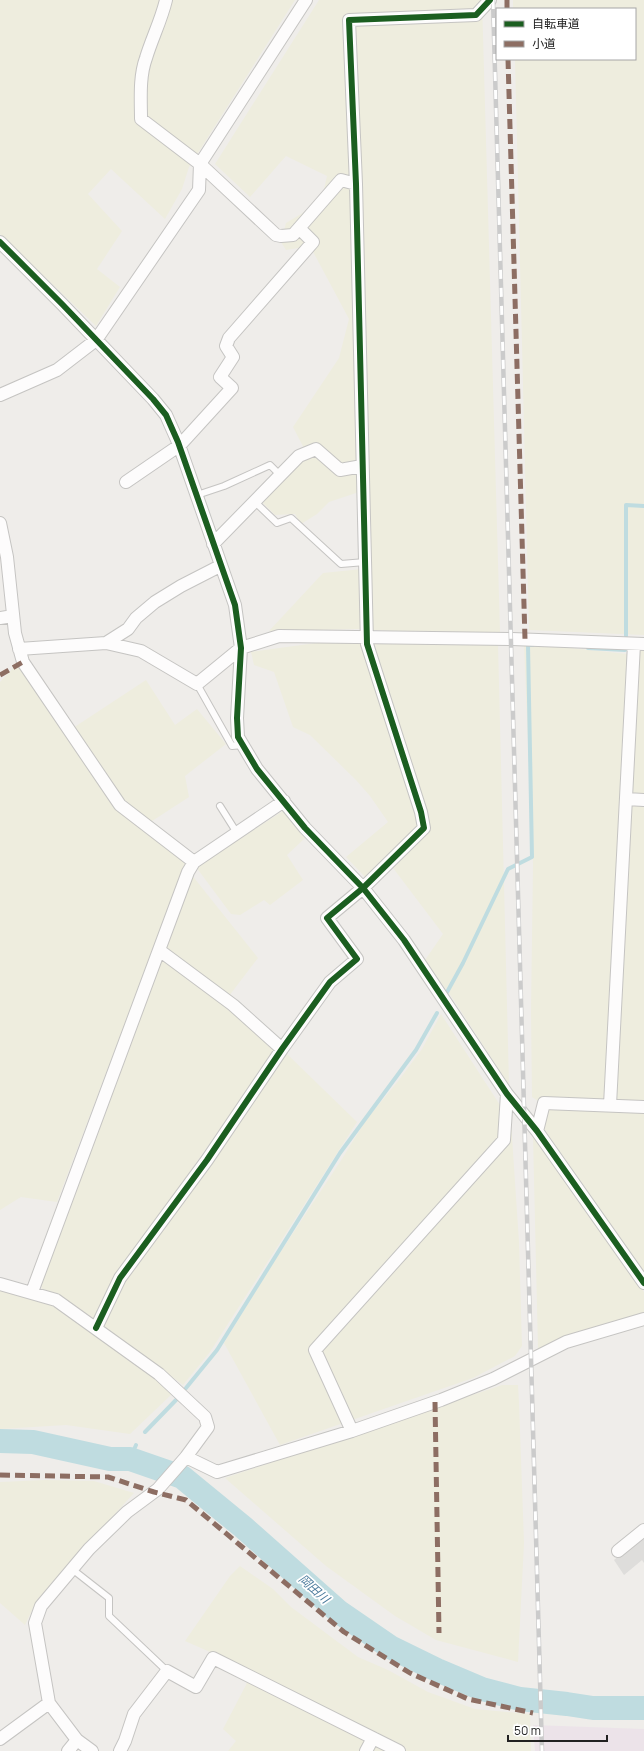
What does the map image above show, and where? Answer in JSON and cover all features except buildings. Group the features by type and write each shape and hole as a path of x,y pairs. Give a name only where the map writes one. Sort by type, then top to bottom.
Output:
{"street":[{"path":"166,0 157,31 145,60 141,92 141,119 200,164 276,235 293,235 341,180 356,184"},
{"path":"0,396 57,370 96,340 199,190 200,164 306,0"},
{"path":"96,1328 120,1278 207,1160 282,1049 330,982 357,959 327,918 363,888 424,828 421,812 366,637 356,184 348,20 476,15 490,0"},
{"path":"126,482 180,445 232,388 220,377 233,357 226,346 229,338 313,242 299,228"},
{"path":"0,242 62,304 153,399 166,415 180,445 220,566 235,605 241,648 237,718 238,736 257,769 305,828 363,888 404,940 507,1094 537,1131 644,1283"},
{"path":"213,544 299,456 316,449 340,470 362,466"},
{"path":"0,523 7,558 15,632 23,662 120,805 194,862"},
{"path":"106,643 128,630 136,618 155,602 180,586 220,566"},
{"path":"0,618 13,616"},
{"path":"19,648 106,643 141,651 197,684 241,648 279,636 512,639 639,644 626,799 610,1105"},
{"path":"626,799 644,800"},
{"path":"32,1292 188,872 194,862 284,801"},
{"path":"159,950 233,1005 282,1049"},
{"path":"352,1431 315,1350 504,1140 507,1094"},
{"path":"537,1131 544,1103 644,1107"},
{"path":"0,1284 56,1300 159,1374 205,1417 208,1427 186,1458 158,1489 127,1512 89,1549 41,1606 35,1623 49,1703 77,1740 92,1751"},
{"path":"186,1458 217,1472 352,1431 442,1400 493,1379 566,1342 644,1319"},
{"path":"618,1551 644,1530"},
{"path":"120,1751 125,1742 134,1714 167,1671 196,1687 213,1658 399,1751"},
{"path":"0,1739 49,1703"},
{"path":"366,1751 373,1738"},
{"path":"68,1751 77,1740"}],"lane":[{"path":"197,495 224,486 270,465 280,475"},
{"path":"255,502 276,523 291,518 341,564 365,562"},
{"path":"197,684 232,746 243,745"},
{"path":"220,806 237,833"},
{"path":"72,1569 109,1598 109,1616 167,1671"}],"shaded area":[{"path":"0,0 295,0 189,167 182,189 165,219 111,169 88,194 122,231 97,269 120,287 96,326 0,234"},
{"path":"319,0 482,0 500,632 412,632 358,629 269,631 323,573 362,569 359,492 329,502 317,514 301,524 295,514 275,515 261,501 306,452 293,427 339,358 349,319 310,246 286,250 281,242 286,223 321,202 327,176 286,156 250,197 215,164"},
{"path":"513,0 644,0 644,635 529,630 515,60 636,60 636,8 513,8"},
{"path":"392,642 498,644 509,1085 453,999 425,960 443,934 387,860 366,878 346,857 388,822 370,796 356,780 310,735 293,727 274,672 254,665 251,652 316,643"},
{"path":"524,643 627,654 606,1099 538,1101 532,1097 531,1011 533,864"},
{"path":"638,650 644,650 644,794 631,794"},
{"path":"17,664 118,808 186,863 57,1202 21,1197 0,1210 0,682"},
{"path":"146,680 175,725 197,709 226,744 185,776 189,797 149,823 122,802 73,728"},
{"path":"633,805 644,805 644,1102 619,1101 615,1097 627,812"},
{"path":"283,811 305,838 287,855 303,880 270,905 264,900 240,915 231,914 196,867"},
{"path":"191,874 258,958 229,996 165,949"},
{"path":"164,960 225,1002 275,1049 128,1261 94,1319 58,1294 42,1289 40,1281 159,962"},
{"path":"441,1014 511,1122 519,1242 522,1346 515,1356 473,1378 280,1445 224,1343 270,1268 366,1120 422,1049"},
{"path":"286,1053 357,1122 210,1352 183,1385 102,1325 123,1282"},
{"path":"556,1107 644,1112 644,1272 546,1132 543,1126 544,1119 549,1110"},
{"path":"533,1136 644,1292 644,1316 574,1336 538,1349"},
{"path":"0,1285 57,1304 167,1386 173,1393 130,1434 66,1425 0,1429"},
{"path":"502,1385 518,1385 524,1543 518,1662 436,1640 395,1616 326,1566 225,1478"},
{"path":"45,1480 94,1481 134,1493 37,1600 25,1625 0,1603 0,1482"},
{"path":"644,1535 644,1563 642,1560 624,1575 614,1560"},
{"path":"240,1566 273,1589 291,1607 358,1657 388,1670 428,1692 475,1709 530,1714 531,1751 228,1751 236,1741 223,1729 246,1685 251,1670 185,1641 230,1576"},
{"path":"533,1725 644,1729 644,1751 535,1751"}],"waterway":[{"path":"626,636 626,505 644,506"},
{"path":"446,994 463,963 508,869 532,857 528,645 533,645"},
{"path":"588,648 625,650"},
{"path":"186,1388 217,1350 340,1153 416,1050 437,1013"},
{"path":"145,1432 176,1400"},
{"name":"岡田川","path":"0,1441 33,1442 110,1459 130,1459 182,1477 243,1527 339,1612 390,1647 437,1670 482,1689 520,1699 593,1708 644,1708"},
{"path":"130,1459 136,1445"}],"railway":[{"path":"493,0 542,1751"}],"marked path":[{"path":"507,0 507,8"},
{"path":"508,60 525,639"},
{"path":"0,675 23,662"},
{"path":"435,1402 439,1633"},
{"path":"0,1475 108,1477 154,1492 186,1500 344,1632 410,1673 468,1699 533,1713"}],"cycle path":[{"path":"96,1328 120,1278 207,1160 282,1049 330,982 357,959 327,918 363,888 424,828 421,812 367,644 356,184 349,20 476,15 490,0"},
{"path":"0,242 62,304 153,399 166,415 178,442 235,605 241,648 237,718 238,737 257,769 305,828 363,888 404,940 507,1094 537,1131 644,1283"}]}
